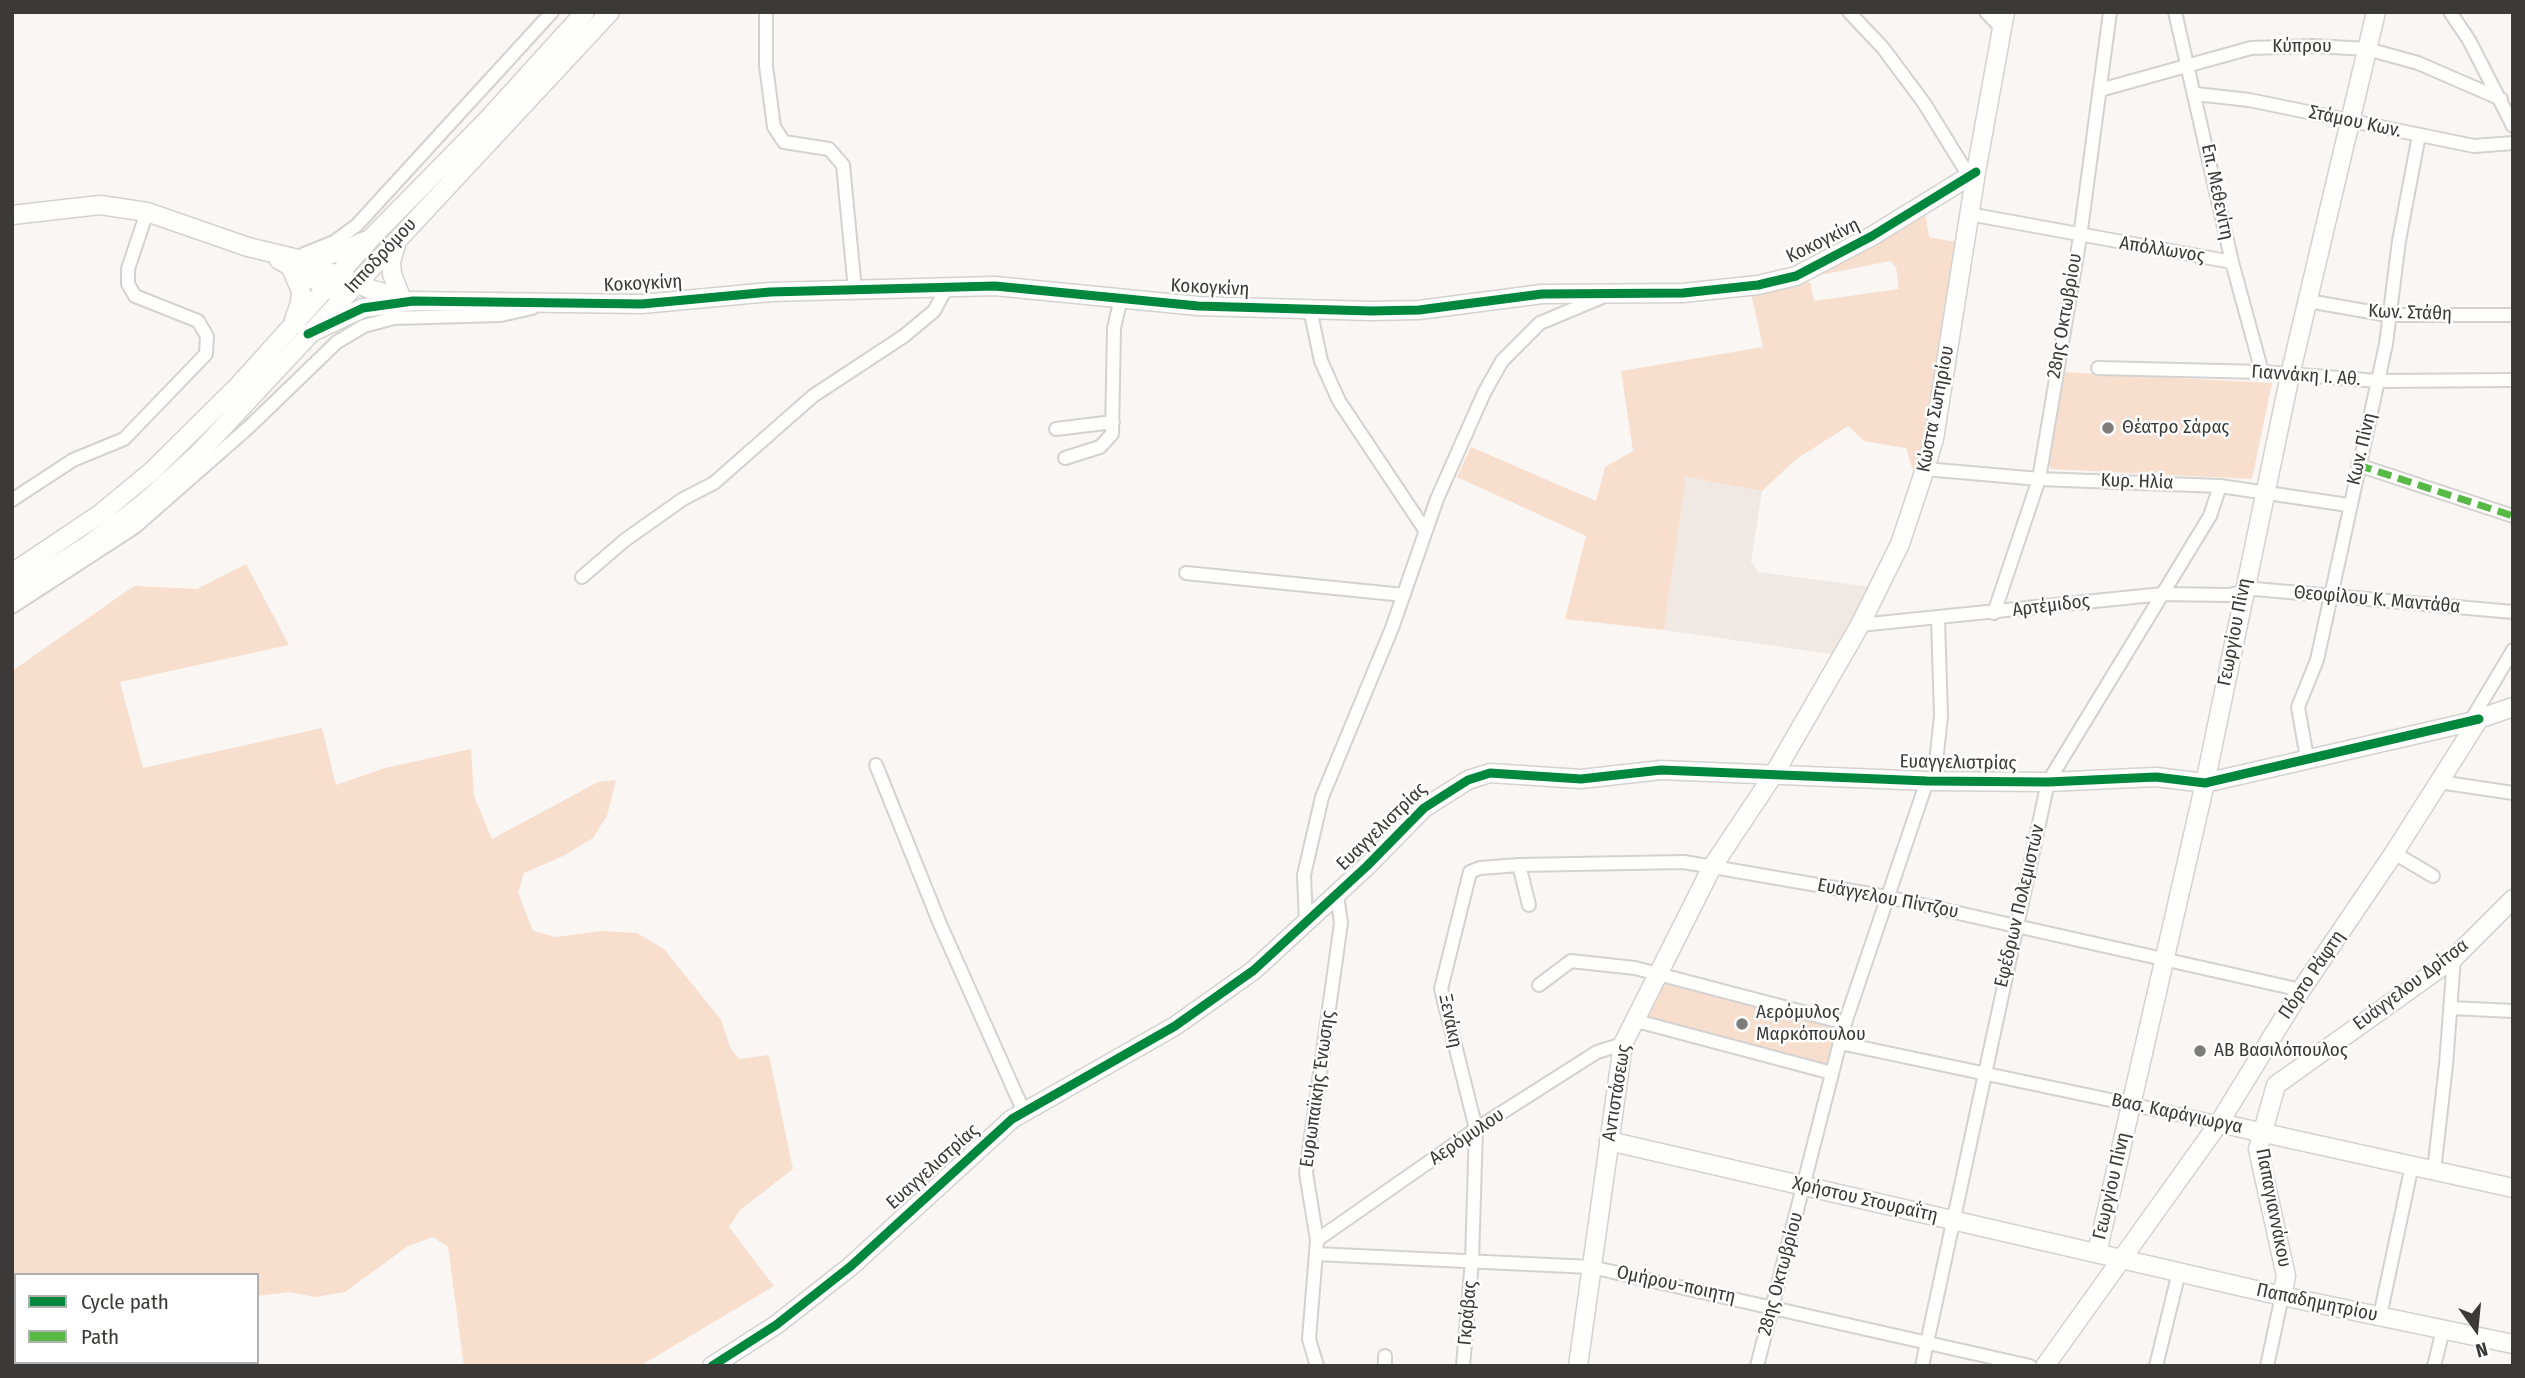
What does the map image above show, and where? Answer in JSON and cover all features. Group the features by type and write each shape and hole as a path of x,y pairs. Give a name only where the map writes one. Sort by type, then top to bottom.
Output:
{"street":[{"path":"294,263 310,250 334,242 357,225 552,12"},
{"name":"Ιπποδρόμου","path":"12,573 100,514 152,471 237,387 373,236 488,119 585,12"},
{"name":"Ιπποδρόμου","path":"12,593 87,546 169,482 610,12"},
{"path":"766,12 766,66 774,127 784,142 829,149 843,165 855,290"},
{"path":"1849,12 1883,48 1973,174"},
{"path":"1986,12 2004,21"},
{"name":"28ης Οκτωβρίου","path":"1994,613 2039,479 2080,237 2110,12"},
{"name":"Επ. Μεθενίτη","path":"2175,12 2196,94 2232,262 2262,372"},
{"name":"Γεωργίου Πίνη","path":"2096,1253 2162,958 2205,783 2242,592 2290,375 2376,12"},
{"path":"2449,12 2501,99 2513,126"},
{"name":"Κώστα Σωτηρίου","path":"1774,774 1860,625 1900,544 1925,469 1940,400 1973,174 2004,21"},
{"name":"Κύπρου","path":"2101,90 2251,48 2315,46 2367,49 2418,63 2501,99"},
{"name":"Στάμου Κων.","path":"2196,94 2249,100 2474,146 2513,143"},
{"name":"Κων. Πίνη","path":"2307,758 2298,707 2317,660 2348,505 2378,381 2419,135"},
{"name":"Κοκογκίνη","path":"407,299 642,304 735,294 1009,286 1187,305 1419,310 1542,294 1683,293 1758,285 1796,276 1872,236 1973,174"},
{"path":"12,215 100,205 147,212 268,252 383,304"},
{"path":"12,500 73,460 124,439 206,354 206,336 198,321 135,296 128,284 128,269 147,212"},
{"name":"Απόλλωνος","path":"1969,214 2080,237 2232,262"},
{"path":"294,263 337,253 373,236"},
{"path":"398,238 391,262 395,286 407,299"},
{"path":"291,326 297,315 301,290 294,263"},
{"path":"582,578 625,540 683,499 714,483 813,396 904,336 934,311 947,286"},
{"path":"350,289 407,299"},
{"path":"1306,922 1304,875 1322,797 1404,595 1425,530 1484,393 1503,361 1540,323 1562,312 1601,300 1610,293"},
{"path":"1065,458 1108,442 1113,422 1114,328 1121,298"},
{"path":"308,334 344,315 407,299"},
{"name":"Κων. Στάθη","path":"2308,302 2388,315 2513,315"},
{"path":"12,607 135,527 249,427 337,342 365,326 394,318 500,315 549,304"},
{"path":"1310,309 1317,348 1334,390 1425,530"},
{"name":"Γιαννάκη Ι. Αθ.","path":"2098,368 2262,372 2378,381 2513,380"},
{"path":"1056,429 1113,422"},
{"path":"2358,465 2513,516"},
{"name":"Κυρ. Ηλία","path":"1925,469 2039,479 2221,486 2348,505"},
{"name":"Εφέδρων Πολεμιστών","path":"1922,1366 1983,1073 2048,782 2210,516 2221,486"},
{"path":"1186,573 1404,595"},
{"name":"Θεοφίλου Κ. Μαντάθα","path":"2242,592 2255,589 2513,612"},
{"name":"Αρτέμιδος","path":"1860,625 2163,594 2229,595 2242,592"},
{"name":"28ης Οκτωβρίου","path":"1757,1366 1845,1023 1887,897 1930,781 1941,716 1938,619"},
{"path":"2474,720 2513,650"},
{"name":"Ευαγγελιστρίας","path":"712,1366 776,1325 851,1266 1012,1119 1175,1026 1254,970 1337,895 1432,801 1468,780 1490,773 1581,779 1661,769 1930,781 2048,782 2142,777 2205,783 2474,720 2513,707"},
{"name":"Πόρτο Ράφτη","path":"2045,1366 2219,1123 2301,990 2439,782 2474,720"},
{"path":"876,765 940,924 1024,1112"},
{"name":"Αντιστάσεως","path":"1578,1366 1623,1044 1656,973 1712,867 1774,774"},
{"path":"2439,782 2513,793"},
{"path":"2394,853 2433,876"},
{"name":"Ευάγγελου Πίντζου","path":"1470,872 1480,868 1519,865 1684,862 1887,897 2301,990"},
{"path":"1519,865 1529,905"},
{"name":"Ξενάκη","path":"1470,872 1441,989 1476,1129 1472,1260"},
{"name":"Ευρωπαϊκής Ένωσης","path":"1317,1366 1309,1339 1317,1240 1306,1173 1341,923 1337,895"},
{"name":"Ευάγγελου Δρίτσα","path":"2276,1085 2454,958 2513,899"},
{"path":"2434,1171 2454,958"},
{"path":"1539,985 1571,961 1656,973 1845,1023"},
{"path":"2451,1008 2513,1011"},
{"path":"1633,1020 1832,1073"},
{"name":"Βασ. Καράγιωργα","path":"1840,1043 2513,1188"},
{"name":"Αερόμυλου","path":"1317,1240 1476,1129 1597,1052 1623,1044"},
{"path":"2247,1076 2276,1085 2262,1132"},
{"name":"Παπαγιαννάκου","path":"2262,1132 2258,1149 2286,1276 2267,1366"},
{"name":"Χρήστου Στουραΐτη","path":"1609,1141 2122,1259"},
{"path":"2380,1317 2412,1165"},
{"name":"Ομήρου-ποιητη","path":"1316,1254 1591,1267 2030,1366"},
{"name":"Παπαδημητρίου","path":"2122,1259 2282,1296 2513,1344"},
{"name":"Γκράβας","path":"1463,1366 1472,1260"},
{"path":"2156,1366 2179,1272"},
{"path":"2434,1366 2443,1330"}],"shaded area":[{"path":"1925,211 1929,237 1961,243 1922,472 1914,474 1906,448 1864,441 1848,426 1795,460 1762,491 1686,477 1664,630 1565,619 1586,536 1457,477 1471,447 1596,501 1605,467 1633,451 1621,371 1763,347 1751,293 1810,282 1814,301 1899,289 1896,267 1890,261 1821,275"},
{"path":"2062,372 2272,383 2252,479 2051,469 2049,463"},
{"path":"1686,477 1762,491 1751,562 1758,572 1871,587 1831,654 1664,630"},
{"path":"246,564 289,645 120,682 143,768 322,728 336,785 385,768 471,749 474,796 492,839 598,782 616,780 607,816 593,838 563,856 524,873 518,892 533,931 556,937 601,931 637,933 664,949 721,1020 730,1047 739,1059 769,1055 793,1169 740,1210 729,1227 774,1286 640,1366 464,1366 448,1247 433,1237 408,1246 345,1292 315,1297 289,1292 259,1296 259,1273 14,1273 14,1364 170,1364 12,1366 12,671 134,586 197,589"},
{"path":"1664,979 1838,1025 1827,1068 1645,1020"}],"marked path":[{"path":"2358,465 2513,516"}],"cycle path":[{"path":"308,334 363,308 413,301 642,304 770,292 995,286 1198,306 1371,311 1419,310 1542,294 1683,293 1758,285 1796,276 1872,236 1976,172"},
{"path":"712,1366 776,1325 851,1266 1012,1119 1175,1026 1254,970 1367,866 1424,808 1468,780 1490,773 1581,779 1661,770 1927,781 2048,782 2156,777 2205,783 2479,719"}],"place":[{"name":"Θέατρο Σάρας","path":"2108,428"},
{"name":"Αερόμυλος Μαρκόπουλου","path":"1742,1024"},
{"name":"ΑΒ Βασιλόπουλος","path":"2200,1051"}]}
